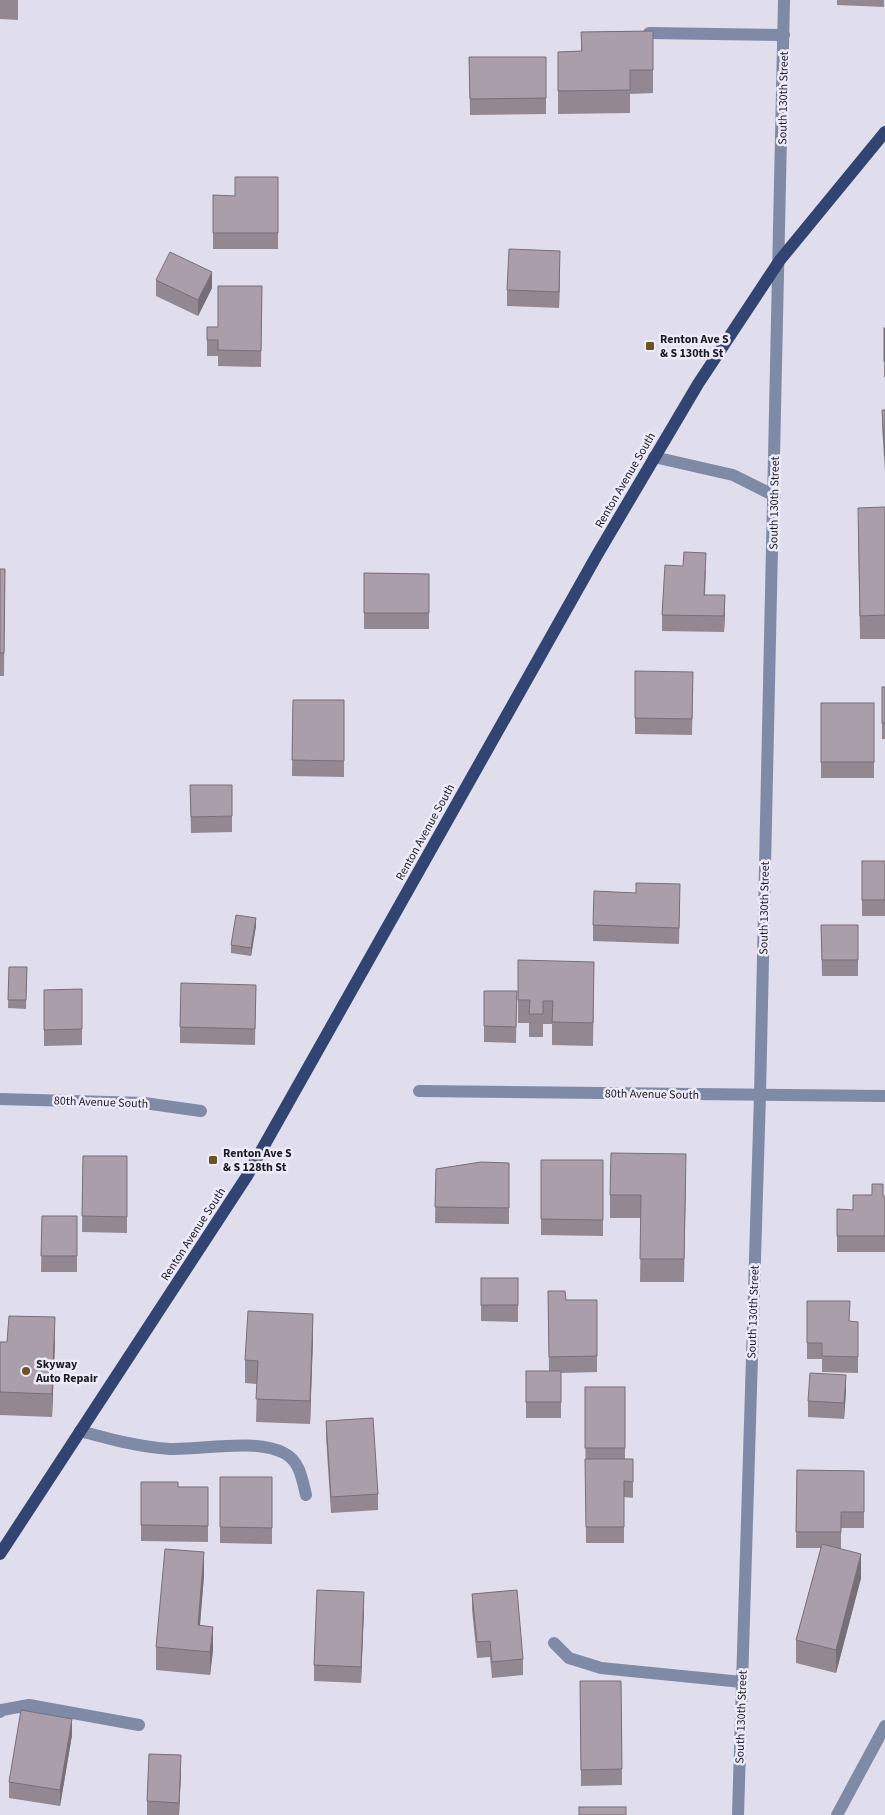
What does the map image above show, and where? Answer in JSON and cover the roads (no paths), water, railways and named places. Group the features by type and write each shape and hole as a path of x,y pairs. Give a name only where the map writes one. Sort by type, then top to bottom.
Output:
{"main road":[{"name":"Renton Avenue South","path":"0,1554 247,1176 654,457 698,384 780,260 885,132"}],"street":[{"name":"South 130th Street","path":"738,1815 760,1094 775,496 784,0"},
{"path":"649,33 784,35"},
{"path":"654,457 733,474 775,496"},
{"name":"80th Avenue South","path":"419,1091 885,1096"},
{"name":"80th Avenue South","path":"0,1099 144,1103 201,1111"},
{"path":"80,1431 134,1445 170,1448 239,1446 265,1448 284,1453 297,1464 306,1495"},
{"path":"554,1643 569,1658 601,1668 742,1682"},
{"path":"0,1712 29,1704 139,1725"},
{"path":"837,1815 860,1768 885,1726"}],"place":[{"name":"Renton Ave S & S 130th St","path":"650,346"},
{"name":"Renton Ave S & S 128th St","path":"213,1160"},
{"name":"Skyway Auto Repair","path":"26,1371"}]}
